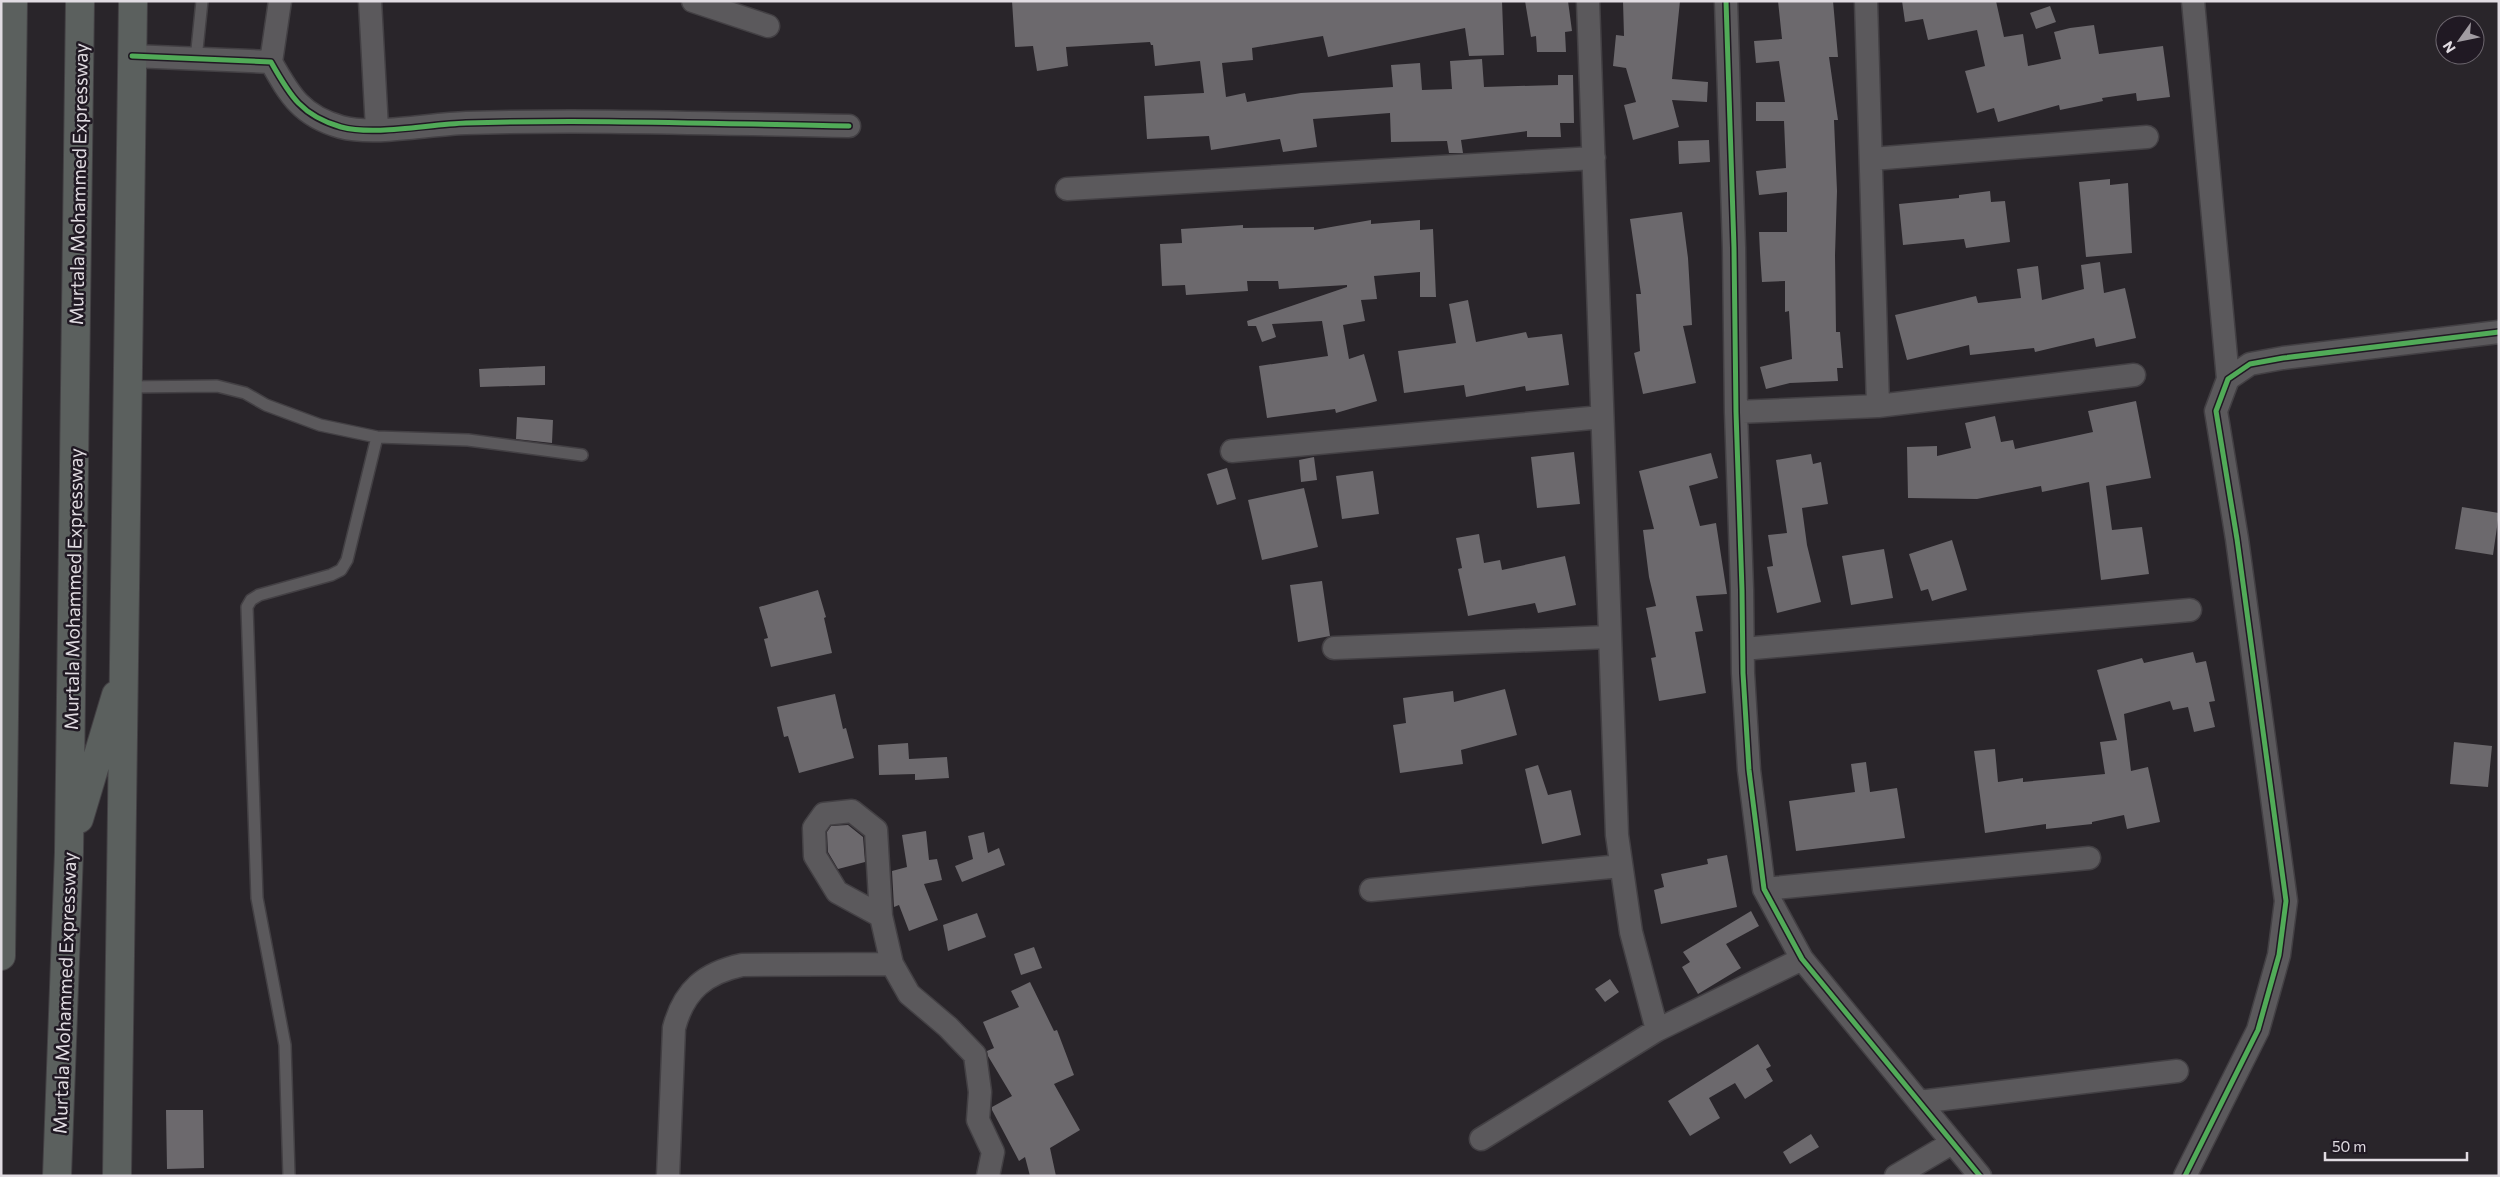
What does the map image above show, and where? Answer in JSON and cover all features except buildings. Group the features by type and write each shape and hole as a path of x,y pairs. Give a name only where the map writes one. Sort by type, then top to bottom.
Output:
{"highway":[{"path":"1,956 13,1"},
{"name":"Murtala Mohammed Expressway","path":"57,1176 69,852 80,1"},
{"path":"117,1176 133,1"},
{"path":"69,852 125,663"}],"street":[{"path":"280,1 271,62 290,96 314,116 342,127 377,129 464,123 849,126"},
{"path":"370,1 377,129"},
{"path":"693,1 768,26"},
{"path":"1588,1 1617,836 1631,932 1657,1030"},
{"path":"1726,1 1734,248 1736,412 1743,649 1749,770 1764,889 1802,959 1980,1176"},
{"path":"1866,1 1878,406"},
{"path":"2185,1176 2258,1030 2279,956 2286,901 2237,539 2216,411 2228,378 2193,1"},
{"path":"132,56 271,62"},
{"path":"1872,159 2147,137"},
{"path":"1067,189 1594,158"},
{"path":"2228,378 2250,364 2283,358 2499,332"},
{"path":"1736,412 1878,406 2134,374"},
{"path":"1232,451 1602,416"},
{"path":"1743,649 2190,610"},
{"path":"1334,648 1609,637"},
{"path":"1764,889 2089,858"},
{"path":"1371,890 1621,866"},
{"path":"881,916 892,964 909,994 948,1027 975,1055 980,1092 978,1120 993,1152 988,1176"},
{"path":"1481,1139 1657,1030 1802,959"},
{"path":"668,1176 674,1028 678,1014 685,1001 706,977 724,969 742,965 892,964"},
{"path":"1918,1102 2177,1071"},
{"path":"1896,1176 1952,1143"}],"lane":[{"path":"196,59 202,1"},
{"path":"128,387 217,386 232,388 266,405 320,426 377,437 468,440 582,454"},
{"path":"289,1176 286,1045 257,898 247,607 251,600 259,595 331,575 341,570 347,560 377,437"}],"cycle path":[{"path":"1726,1 1734,248 1743,673 1749,770 1764,889 1802,959 1980,1176"},
{"path":"132,56 271,62 291,95 307,111 316,117 341,127 355,129 386,130 466,123 561,122 849,126"},
{"path":"2185,1176 2258,1030 2279,955 2286,901 2237,539 2216,411 2228,379 2250,364 2283,358 2499,332"}]}
